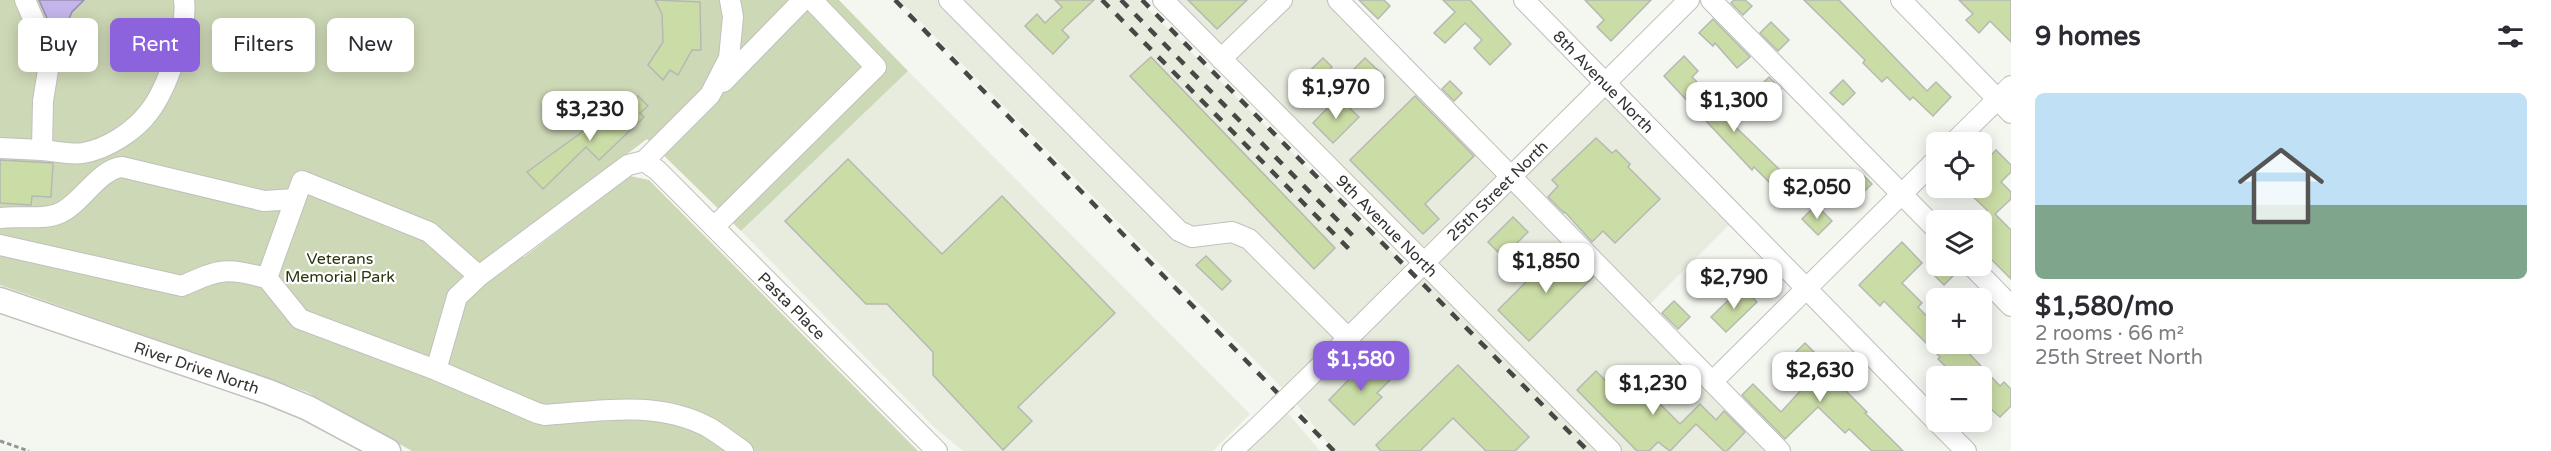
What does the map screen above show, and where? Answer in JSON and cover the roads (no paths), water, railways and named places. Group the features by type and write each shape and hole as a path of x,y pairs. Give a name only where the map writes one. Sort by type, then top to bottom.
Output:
{"main road":[{"name":"River Drive North","path":"0,300 269,392 308,408 388,451"}],"street":[{"path":"25,0 46,48 49,64 42,101 42,150"},
{"path":"0,148 82,153 101,147 129,132 150,112 174,62 186,14 184,0"},
{"path":"711,95 729,58 733,17 729,0"},
{"path":"436,370 457,297 462,290 628,165 644,161 803,0"},
{"path":"714,227 876,67 812,0"},
{"path":"949,0 1179,231 1192,237 1232,232 1250,239 1349,339"},
{"name":"9th Avenue North","path":"1163,0 1611,451"},
{"path":"1221,59 1282,0"},
{"path":"1338,0 1780,451"},
{"name":"8th Avenue North","path":"1524,0 1926,410"},
{"name":"25th Street North","path":"1232,451 1349,339 1689,0"},
{"path":"1711,0 1926,218"},
{"path":"1902,0 2006,99 1966,132"},
{"name":"Pasta Place","path":"644,161 657,170 937,451"},
{"path":"0,218 19,216 39,218 58,214 75,205 107,172 122,167 264,201 295,199"},
{"path":"1712,382 1926,170"},
{"path":"267,278 302,181 429,232 479,276"},
{"path":"0,245 182,286 208,274 230,270 267,278 300,319 436,370 545,415 624,408 671,412 710,428 743,451"},
{"path":"1982,276 2011,306"},
{"name":"8th Avenue North","path":"1948,432 1966,451"}],"railway":[{"path":"895,0 1334,451"},
{"path":"1102,0 1350,250"},
{"path":"1121,0 1358,241"},
{"path":"1142,0 1588,451"}],"park label":[{"name":"Veterans Memorial Park","path":"340,267"}]}
